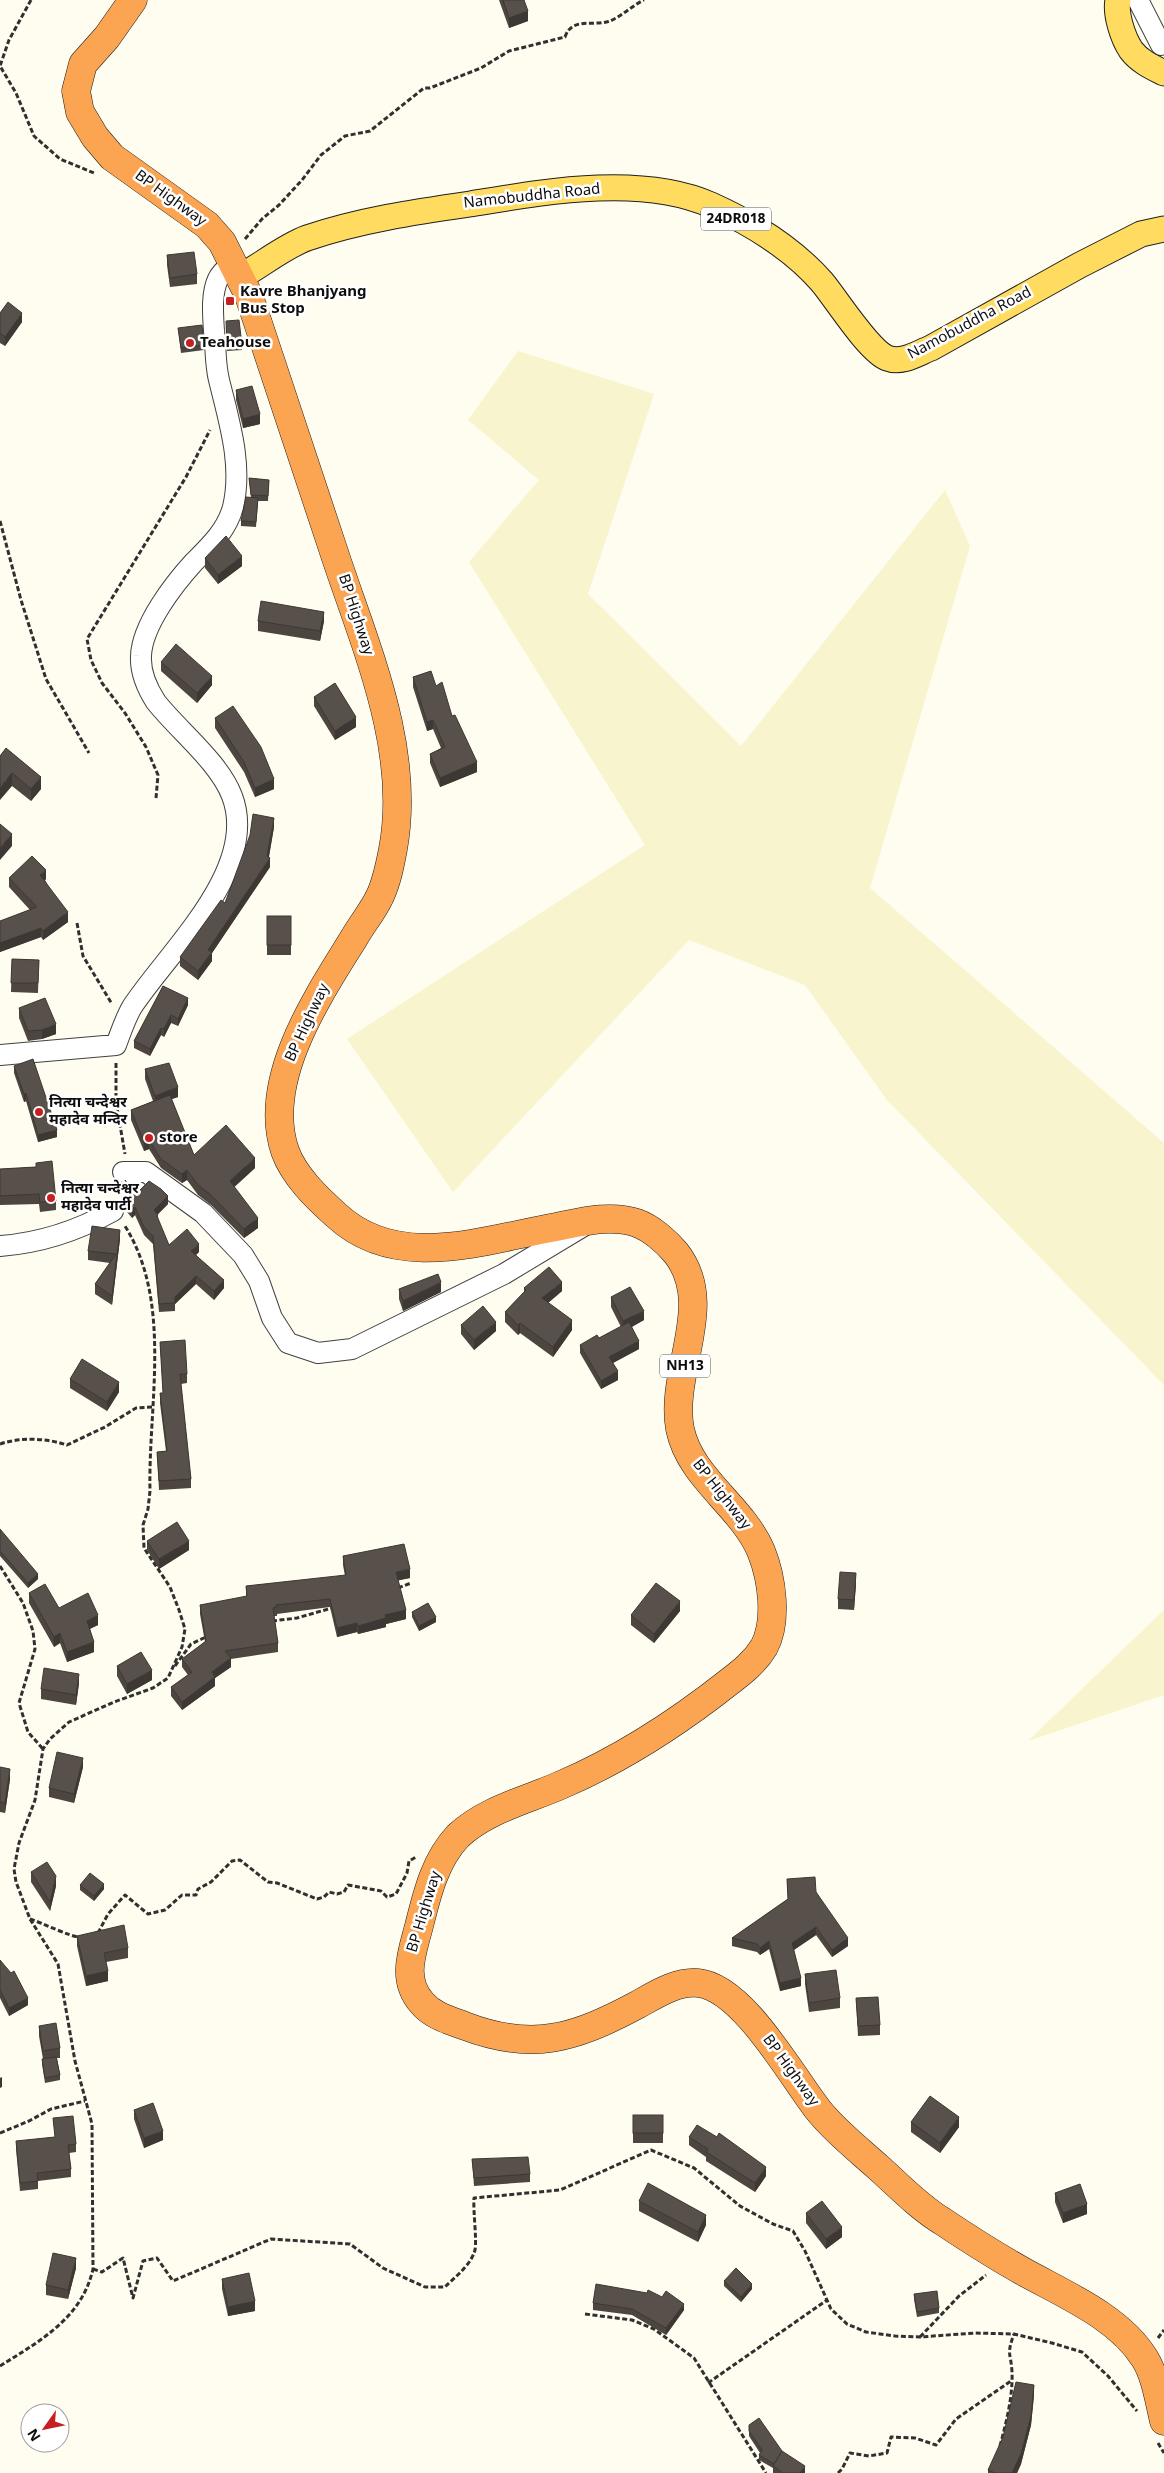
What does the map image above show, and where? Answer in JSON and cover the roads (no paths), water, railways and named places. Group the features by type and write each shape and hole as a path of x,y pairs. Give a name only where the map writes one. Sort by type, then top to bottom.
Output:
{"highway":[{"name":"BP Highway","path":"133,0 107,37 84,64 76,91 80,112 95,137 112,157 207,224 222,242 237,270 249,296 385,708 398,792 395,836 387,876 377,902 320,991 291,1053 279,1118 288,1160 324,1204 349,1227 371,1238 416,1249 453,1248 594,1219 636,1222 653,1232 678,1254 690,1277 694,1300 678,1415 682,1438 692,1461 728,1501 759,1546 769,1578 771,1626 764,1646 751,1664 704,1701 636,1747 576,1779 484,1817 453,1841 440,1861 428,1894 409,1972 416,1996 431,2013 480,2032 524,2041 556,2037 585,2030 663,1991 687,1982 704,1983 719,1989 749,2017 824,2118 931,2215 1018,2268 1086,2305 1123,2334 1144,2357 1156,2386 1159,2429"}],"main road":[{"path":"1118,0 1121,24 1131,50 1148,65 1164,73"},
{"name":"Namobuddha Road","path":"237,270 305,239 380,217 525,195 608,188 666,191 710,205 756,230 792,254 820,281 872,346 888,359 906,359 1141,234 1164,229"}],"street":[{"path":"1138,0 1161,45 1164,44"},
{"name":"24DR018","path":"0,1055 116,1045 124,1021 149,985 191,933 226,872 235,845 237,819 232,797 223,779 156,702 147,688 141,656 148,631 157,612 177,582 225,527 233,508 237,479 234,448 231,425 215,356 213,308 215,286 219,276 237,270"},
{"path":"123,1172 146,1172 204,1213 243,1254 258,1281 272,1318 288,1344 318,1353 352,1349 407,1323 504,1274 594,1219"},
{"path":"0,1246 26,1244 61,1236 86,1226 113,1211"}],"place":[{"name":"Kavre Bhanjyang Bus Stop","path":"230,301"},
{"name":"Teahouse","path":"190,343"},
{"name":"नित्या चन्देश्वर महादेव मन्दिर","path":"39,1112"},
{"name":"store","path":"149,1138"},
{"name":"नित्या चन्देश्वर महादेव पार्टी","path":"51,1198"}]}
